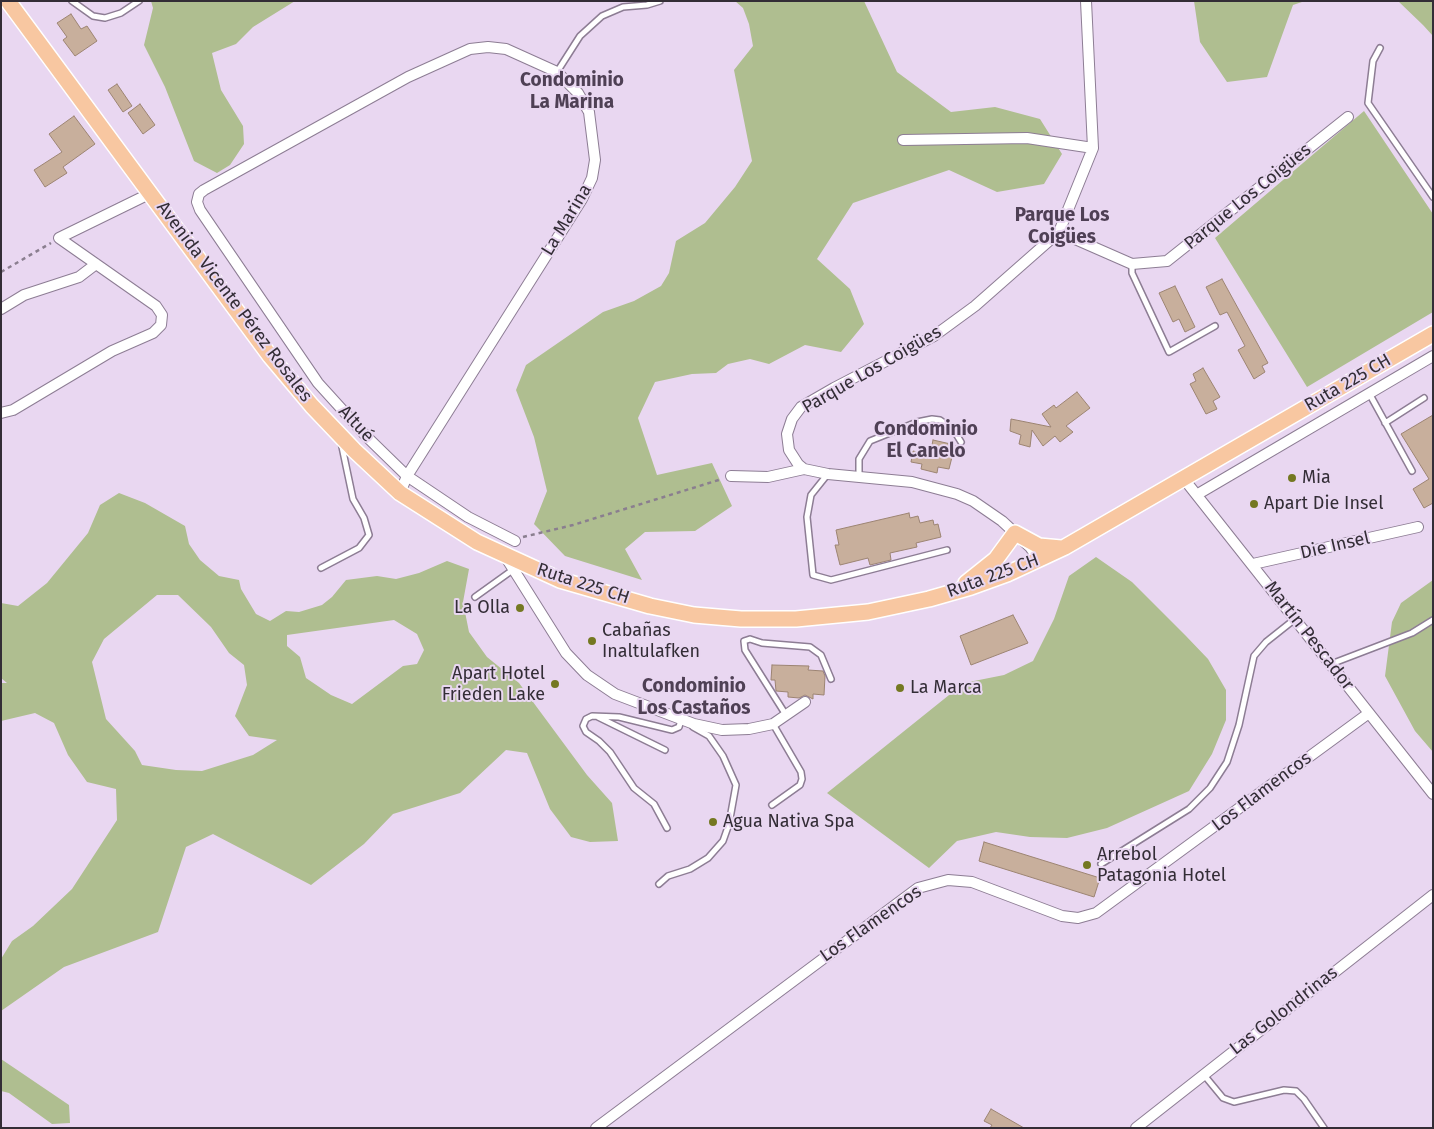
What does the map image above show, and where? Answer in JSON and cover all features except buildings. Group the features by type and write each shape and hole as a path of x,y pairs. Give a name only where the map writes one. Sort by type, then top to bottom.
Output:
{"main road":[{"name":"Avenida Vicente Pérez Rosales","path":"8,1 270,356 340,435 400,493 449,526 505,556"},
{"name":"Ruta 225 CH","path":"505,556 560,580 650,606 694,615 741,620 796,619 868,612 948,593 1007,574 1065,547 1433,334"},
{"path":"948,593 984,570 1006,546 1015,532 1039,546 1065,547"}],"street":[{"name":"Parque Los Coigües","path":"804,469 793,458 787,442 792,419 801,407 934,336 975,306 1059,232 1093,148 1086,1"},
{"name":"La Marina","path":"204,190 408,77 470,49 488,47 506,49 557,72 578,93 589,112 595,160 592,178 582,198 407,476 400,493"},
{"name":"Parque Los Coigües","path":"1059,232 1132,264 1167,261 1348,117"},
{"path":"903,140 1026,138 1093,148"},
{"name":"Altué","path":"204,190 198,197 200,210 318,383 367,437 407,476 468,517 515,540"},
{"path":"1,413 13,410 112,351 153,333 161,326 162,315 156,306 59,238 151,193"},
{"path":"1,309 24,295 79,277 96,264"},
{"path":"1198,494 1433,356"},
{"path":"731,476 768,477 804,469 859,478 912,482 942,489 988,510 1015,532 1039,560"},
{"name":"Martín Pescador","path":"1184,479 1198,494 1433,794"},
{"name":"Die Insel","path":"1253,564 1418,527"},
{"path":"505,556 562,648 587,675 615,694 681,719 722,730 749,730 773,724 805,702"},
{"name":"Los Flamencos","path":"596,1128 918,888 948,880 972,882 1062,916 1078,918 1096,913 1369,713"},
{"name":"Las Golondrinas","path":"1136,1128 1433,895"}],"lane":[{"path":"72,1 93,16 105,18 121,13 138,1"},
{"path":"557,72 580,36 602,16 623,7 647,5 660,1"},
{"path":"1380,48 1373,61 1368,103 1433,196"},
{"path":"1132,264 1132,273 1170,352 1215,326"},
{"path":"1369,393 1412,471"},
{"path":"1385,423 1424,398"},
{"path":"859,478 859,459 870,441 916,422 932,419 940,420 953,429 961,442"},
{"path":"321,568 359,548 369,535 364,518 354,499 340,435"},
{"path":"828,474 811,495 807,517 814,575 831,580 947,550"},
{"path":"474,597 514,569"},
{"path":"1101,864 1189,809 1210,788 1227,762 1239,725 1254,656 1266,642 1295,619"},
{"path":"1331,664 1412,633 1433,620"},
{"path":"786,715 745,650 744,641 750,639 762,644 810,647 821,655 831,679"},
{"path":"596,716 665,750"},
{"path":"659,884 674,873 698,865 716,850 723,841 729,824 736,786 723,756 709,736 681,719 679,727 672,730 619,717 589,717 584,722 586,732 610,752 634,788 654,804 667,828"},
{"path":"772,805 800,785 802,779 801,772 773,724"},
{"path":"1203,1075 1223,1098 1234,1102 1284,1090 1296,1091 1304,1099 1324,1128"}],"path":[{"path":"1,272 59,238"},
{"path":"515,540 530,534 573,525 731,476"}],"green space":[{"path":"151,1 295,1 253,27 236,44 212,53 221,90 243,126 244,144 230,165 217,173 194,161 165,87 144,45 153,8"},
{"path":"735,1 864,1 897,72 951,112 995,107 1040,119 1062,154 1044,184 997,192 949,170 853,203 817,259 850,289 864,324 841,352 805,345 769,364 750,359 728,364 716,373 692,374 655,382 638,418 657,475 712,463 732,506 695,531 645,532 625,549 642,580 565,556 534,524 547,491 534,437 516,390 526,365 603,312 634,301 661,286 669,273 676,241 705,223 735,187 752,161 734,70 753,46 749,24 743,8"},
{"path":"1194,1 1305,1 1293,5 1267,77 1227,82 1200,42"},
{"path":"1398,1 1433,1 1433,36 1423,25"},
{"path":"1364,111 1433,214 1433,312 1307,387 1215,238"},
{"path":"119,493 145,503 185,526 189,544 200,560 219,576 239,580 241,589 256,614 270,621 286,611 299,612 322,605 332,597 346,580 377,576 396,579 419,573 447,561 469,569 463,602 469,632 487,657 519,683 587,775 612,803 618,841 590,842 571,837 550,809 527,753 506,750 460,793 393,814 364,844 311,885 213,834 186,847 158,932 64,967 1,1011 1,959 12,941 33,926 72,889 117,820 116,789 87,782 68,755 54,723 35,713 1,721 1,683 7,683 1,678 1,603 18,606 47,583 88,533 100,505","holes":["157,595 178,595 211,627 229,653 244,665 247,685 235,716 249,736 277,740 253,755 202,771 176,770 142,765 135,751 106,719 92,662 104,639","394,620 417,634 424,650 417,664 403,666 352,704 331,695 306,678 300,657 287,646 287,635"]},
{"path":"1096,557 1132,582 1186,636 1208,659 1226,690 1226,720 1212,754 1189,791 1107,828 1067,838 1030,837 996,832 957,841 929,868 827,793 964,683 1004,675 1033,661 1054,619 1069,576"},
{"path":"1433,580 1433,752 1415,731 1385,676 1392,622 1401,603"},
{"path":"1,1059 69,1105 70,1123 52,1124 9,1093 1,1091"}],"place":[{"name":"Mia","path":"1292,478"},
{"name":"Apart Die Insel","path":"1254,504"},
{"name":"La Olla","path":"520,608"},
{"name":"Cabañas Inaltulafken","path":"592,641"},
{"name":"Apart Hotel Frieden Lake","path":"555,684"},
{"name":"La Marca","path":"900,688"},
{"name":"Agua Nativa Spa","path":"713,822"},
{"name":"Arrebol Patagonia Hotel","path":"1087,865"}],"district":[{"name":"Condominio La Marina","path":"572,92"},
{"name":"Parque Los Coigües","path":"1062,227"},
{"name":"Condominio El Canelo","path":"926,441"},
{"name":"Condominio Los Castaños","path":"694,698"}]}
